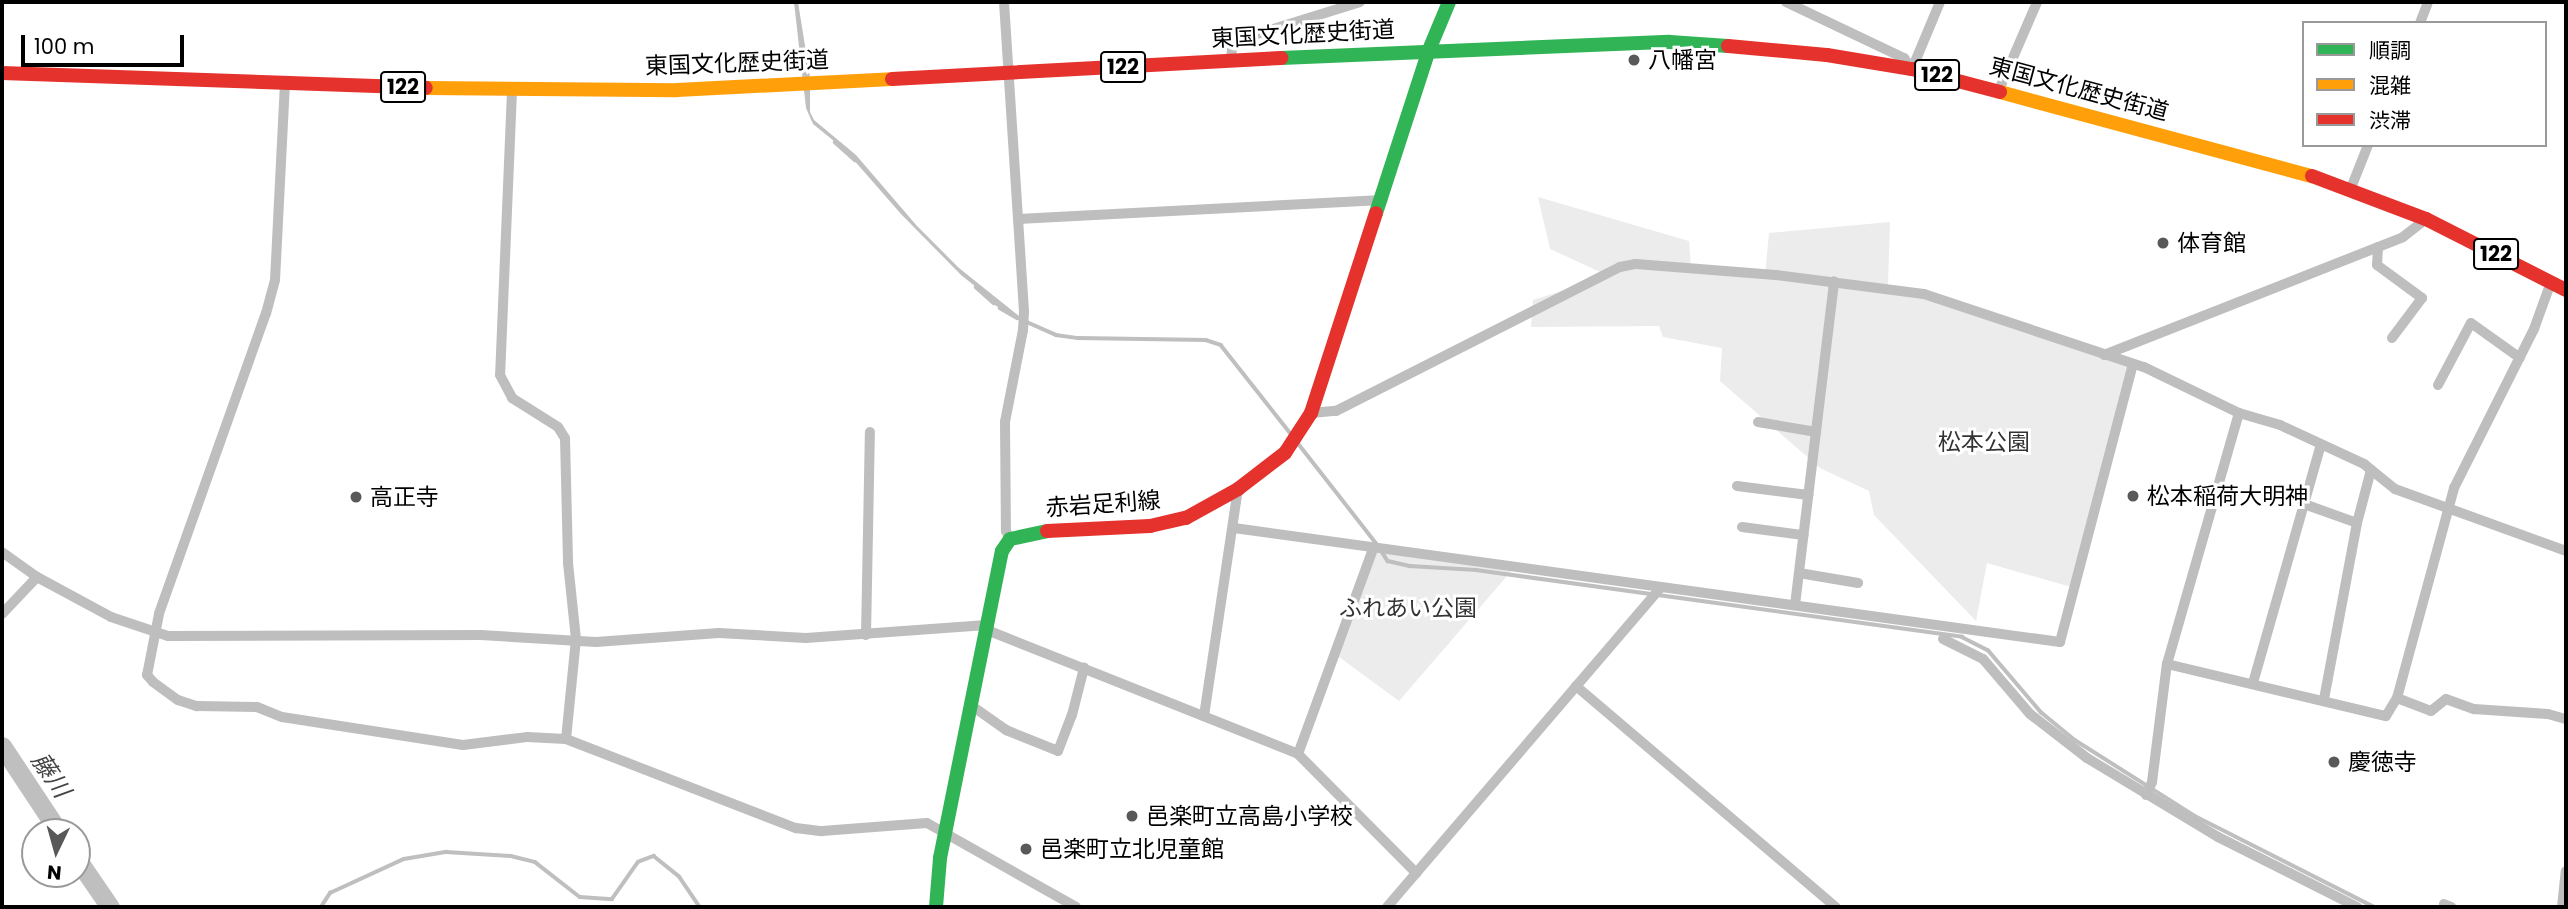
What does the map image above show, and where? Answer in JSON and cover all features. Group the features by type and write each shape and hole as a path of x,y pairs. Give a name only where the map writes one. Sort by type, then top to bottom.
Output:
{"main road":[{"name":"赤岩足利線","path":"1010,539 1036,531 1171,523 1186,518 1238,489 1284,453 1311,413 1383,200 1429,50 1449,2"},
{"name":"東国文化歴史街道","path":"2,73 512,91 689,90 1429,50 1670,42 1827,55 1912,69 1999,90 2351,188 2426,219 2566,290"},
{"path":"936,907 937,874 972,706 997,567 1010,539"}],"street":[{"path":"1004,2 1023,330 1005,422 1006,531 1010,539"},
{"path":"1231,61 1231,47 1244,38 1360,2"},
{"path":"1786,2 1903,58 1912,69 1940,2"},
{"path":"1999,90 2037,2"},
{"path":"2421,21 2428,2"},
{"path":"285,83 275,280 153,634 148,674 153,682 177,700 197,706 257,707 282,717 463,745 527,737 566,739 796,828 822,831 928,823 1076,907"},
{"path":"512,91 500,375 512,398 548,420 565,438 568,563 576,639 566,739"},
{"path":"2351,188 2367,147"},
{"path":"1018,219 1383,200"},
{"path":"2104,355 2403,237 2426,219"},
{"path":"2378,247 2377,265 2422,298 2392,338"},
{"path":"1311,413 1336,411 1620,267 1636,264 1834,281 1924,294 2133,364 2239,412 2280,425 2321,444 2371,470 2395,489 2566,551"},
{"path":"1795,605 1834,281"},
{"path":"2167,664 2253,682 2386,716 2397,698 2454,488 2520,358 2551,282"},
{"path":"2438,385 2471,323 2520,358"},
{"path":"1234,528 2060,642 2133,364"},
{"path":"2146,795 2152,782 2167,664 2239,412"},
{"path":"1758,422 1816,432"},
{"path":"866,635 870,432"},
{"path":"2253,682 2321,444"},
{"path":"2324,699 2357,523 2371,470"},
{"path":"1737,486 1808,495"},
{"path":"1204,716 1238,489"},
{"path":"2304,504 2357,523"},
{"path":"1742,527 1803,535"},
{"path":"1298,754 1373,549"},
{"path":"2,552 37,576 111,617 153,634 232,638 481,635 596,642 719,633 806,638 987,628 1298,754 1416,873"},
{"path":"1799,573 1858,583"},
{"path":"2,614 37,576"},
{"path":"1387,907 1661,587"},
{"path":"1943,639 1974,652 2030,714 2057,737 2146,795 2218,837 2357,907"},
{"path":"972,706 1006,730 1058,751 1072,715 1083,668"},
{"path":"1576,686 1836,907"},
{"path":"2397,698 2431,711 2446,699 2474,709 2548,714 2566,719"},
{"path":"2562,907 2566,872"}],"green space":[{"name":"松本公園","path":"1538,197 1689,241 1691,269 1765,275 1769,233 1890,222 1888,285 1924,294 2130,363 2071,587 1987,563 1976,621 1874,515 1869,491 1820,468 1720,381 1722,348 1663,337 1659,326 1531,327 1533,300 1609,276 1550,249"},
{"name":"ふれあい公園","path":"1373,549 1514,568 1399,701 1335,654"}],"shaded area":[{"path":"794,2 798,2 810,77 810,112 814,120 856,155 917,226 959,268 1019,316 1019,320 990,302 991,299 961,275 901,214 845,150 813,124 806,108"}],"waterway":[{"path":"835,142 855,160"},
{"path":"976,287 994,303"},
{"path":"1000,308 1017,318"},
{"path":"1027,322 1056,335 1078,338 1206,340 1221,345 1291,434"},
{"path":"1298,443 1377,544"},
{"path":"1381,550 1388,561 1410,566 1476,570 1962,637 1988,650 2041,712 2075,740 2195,816 2374,907"},
{"name":"藤川","path":"2,746 50,818"},
{"path":"321,907 330,893 404,859 446,852 511,856 535,862 580,897 612,899 638,862 654,856 679,876 700,907"},
{"name":"藤川","path":"91,879 110,907"}],"traffic: fast":[{"path":"1376,213 1429,50 1449,2"},
{"path":"1281,58 1670,42 1728,46"},
{"path":"936,907 940,858 1002,551 1010,539 1047,531"}],"traffic: slow":[{"path":"426,88 677,90 892,79"},
{"path":"2000,92 2312,176"}],"traffic: jam":[{"path":"1728,46 1827,55 1912,69 2000,92"},
{"path":"892,79 1281,58"},
{"path":"2,73 426,88"},
{"path":"2312,176 2426,219 2566,290"},
{"path":"1047,531 1150,526 1186,518 1238,489 1285,453 1311,413 1376,213"}],"place":[{"name":"八幡宮","path":"1634,60"},
{"name":"体育館","path":"2163,243"},
{"name":"松本稲荷大明神","path":"2133,496"},
{"name":"高正寺","path":"356,497"},
{"name":"慶徳寺","path":"2334,762"},
{"name":"邑楽町立高島小学校","path":"1132,816"},
{"name":"邑楽町立北児童館","path":"1026,849"}]}
